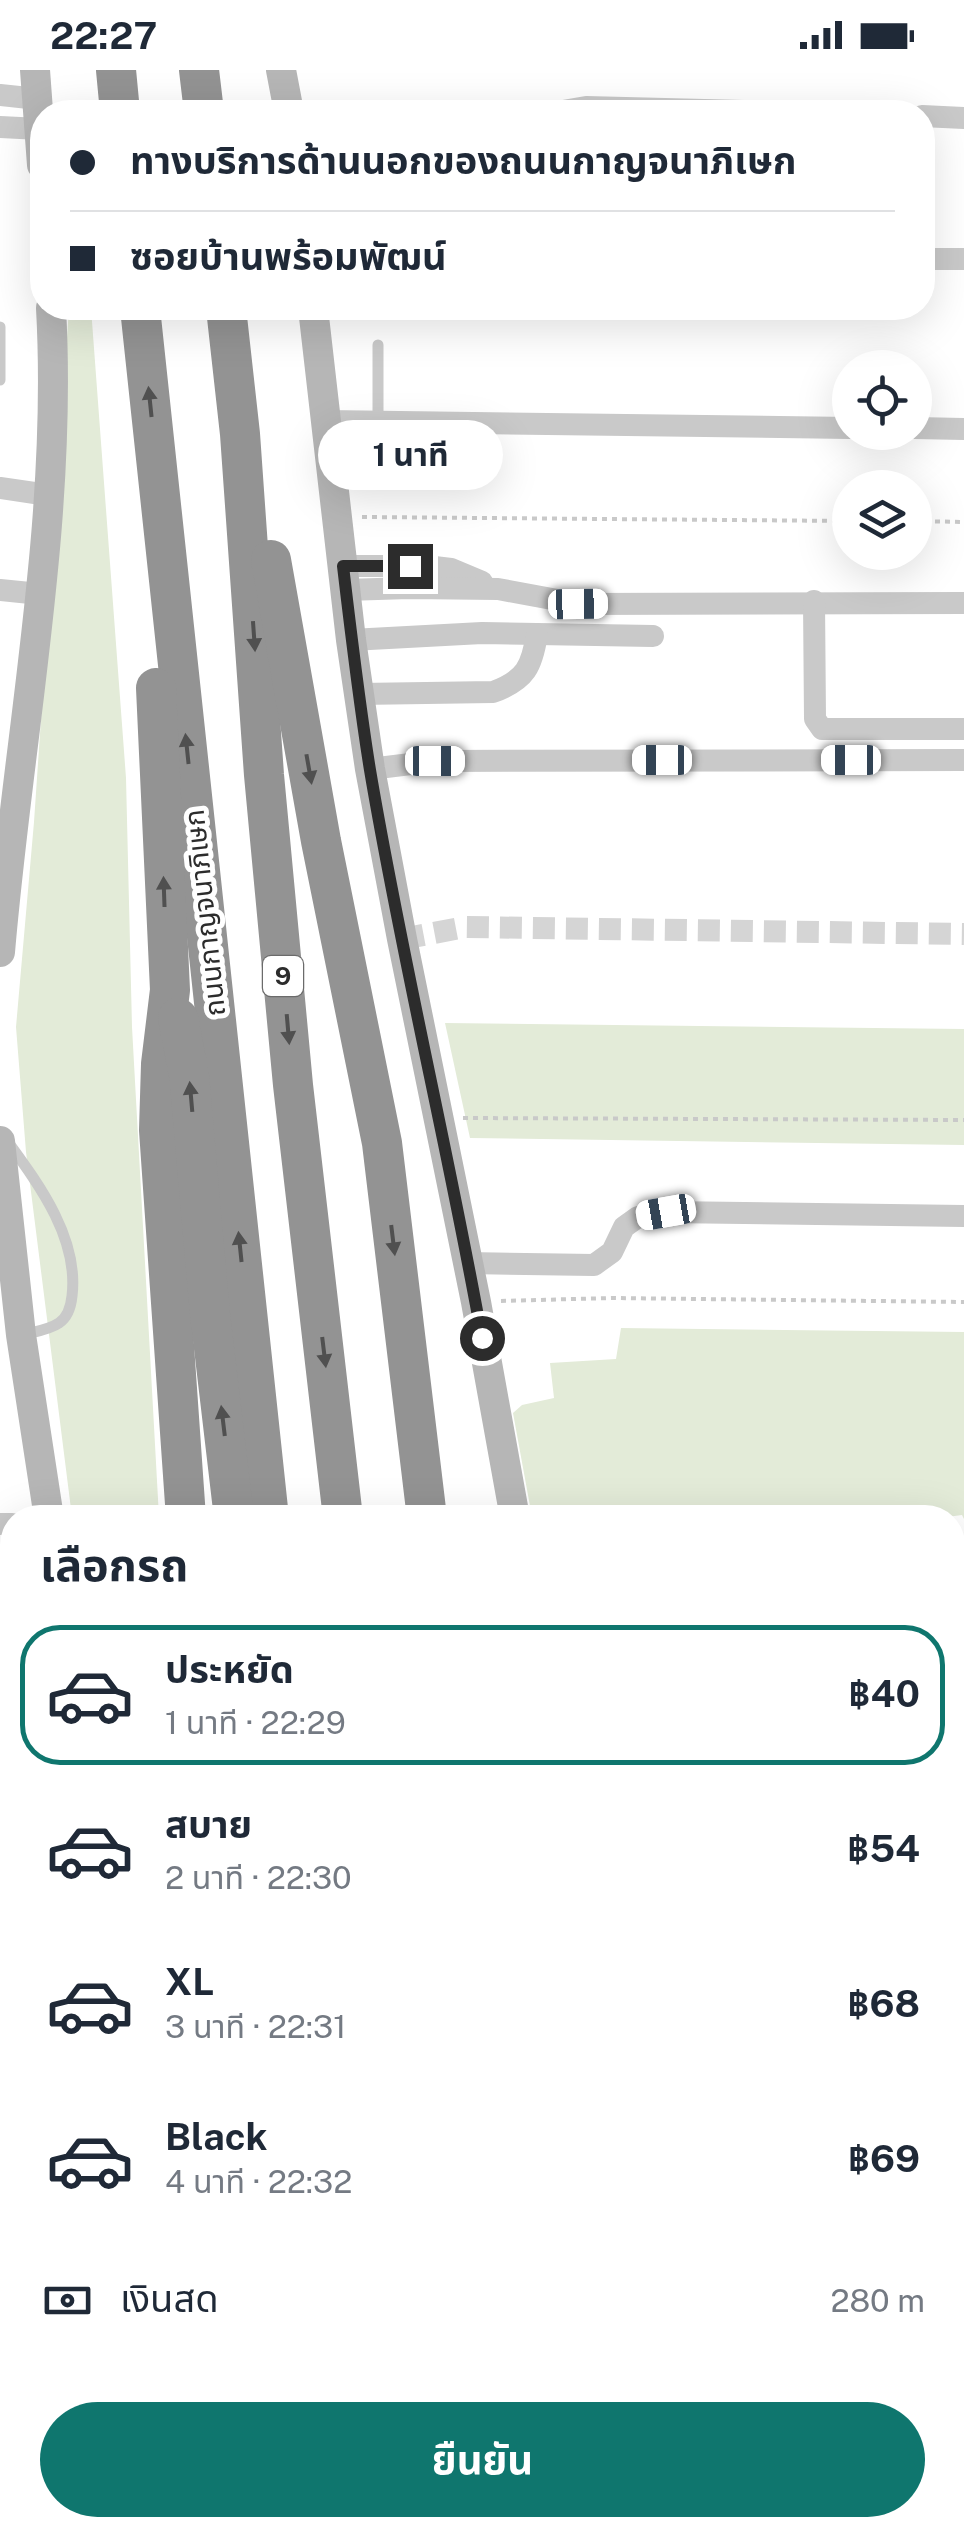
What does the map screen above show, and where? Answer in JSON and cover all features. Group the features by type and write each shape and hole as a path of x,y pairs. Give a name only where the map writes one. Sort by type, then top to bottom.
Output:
{"highway":[{"path":"116,70 119,100"},
{"path":"199,70 203,100"},
{"name":"ถนนกาญจนาภิเษก","path":"141,320 268,1505"},
{"name":"9","path":"227,320 293,1085 341,1505"},
{"path":"240,434 276,587 321,841 382,1143 426,1505"},
{"path":"160,496 155,682 170,990 161,1064 159,1130 185,1505"},
{"path":"170,990 189,1075 210,1314 232,1505"}],"main road":[{"path":"282,70 286,100"},
{"path":"0,952 3,883 40,594 48,495 54,386 51,320"},
{"path":"314,320 370,769 513,1505"},
{"path":"0,1140 21,1336 47,1505"}],"street":[{"path":"0,94 38,99"},
{"path":"0,127 30,105"},
{"path":"935,117 964,118"},
{"path":"935,258 964,259"},
{"path":"326,421 832,428"},
{"path":"932,428 964,429"},
{"path":"0,488 48,495"},
{"path":"345,578 426,566 452,570 498,589 578,604 964,602"},
{"path":"0,590 40,594"},
{"path":"814,601 815,719 822,729 964,729"},
{"path":"351,640 482,633 653,636"},
{"path":"359,694 494,692 523,675 533,659 537,634"},
{"path":"370,769 435,761 964,760"},
{"path":"467,1263 594,1265 612,1252 624,1227 638,1217 666,1212 964,1216"}],"lane":[{"path":"0,328 0,380"},
{"path":"378,345 378,423"},
{"path":"0,1130 43,1191 70,1252 74,1274 67,1314 58,1324 21,1336"}],"path":[{"path":"338,516 832,521"},
{"path":"932,522 964,522"},
{"path":"438,1118 964,1120"},
{"path":"476,1302 610,1298 964,1302"}],"green space":[{"path":"68,320 92,320 126,778 132,1027 158,1505 70,1505 26,1152 16,1027"},
{"path":"445,1023 964,1029 964,1145 470,1138"},
{"path":"621,1328 964,1332 964,1505 530,1505 513,1413 522,1405 554,1398 550,1363 616,1359"}],"tunnel":[{"path":"402,939 465,927 964,934"}],"route":[{"path":"410,566 343,566 370,769 482,1338"}]}
